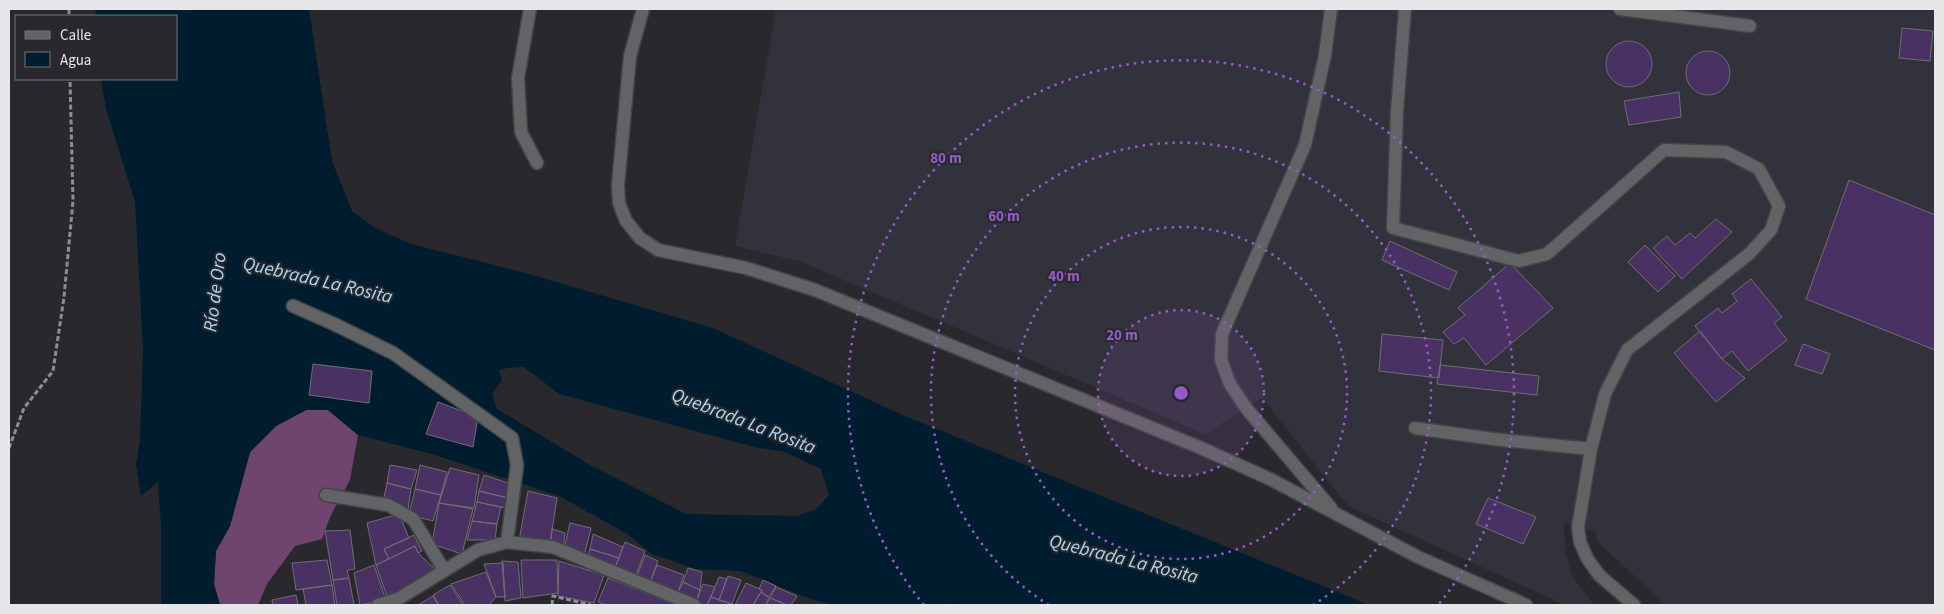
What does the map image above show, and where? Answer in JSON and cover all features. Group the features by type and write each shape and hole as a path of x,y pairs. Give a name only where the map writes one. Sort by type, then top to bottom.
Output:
{"street":[{"path":"530,9 518,78 521,132 537,163"},
{"path":"643,9 630,56 618,185 619,203 626,222 640,238 658,250 746,268 815,290 1202,448 1270,479 1418,557 1526,605"},
{"path":"1331,9 1325,55 1305,145 1222,334 1221,360 1230,384 1246,408 1336,514"},
{"path":"1405,9 1397,112 1393,228 1519,260 1547,254 1664,150 1726,152 1758,168 1779,206 1771,230 1749,254 1627,350 1605,394 1591,449 1578,527 1580,542 1587,558 1599,575 1634,605"},
{"path":"1620,9 1750,26"},
{"path":"293,306 392,353 512,438 517,465 506,542"},
{"path":"1415,428 1493,439 1591,449"},
{"path":"326,495 388,505 413,519 444,570"},
{"path":"378,605 400,602 444,570 478,550 506,542 553,547 694,605"}],"path":[{"path":"9,448 24,408 53,370 64,297 73,201 70,80"},
{"path":"552,605 553,596 591,605"}],"shaded area":[{"path":"776,9 1935,9 1935,605 1666,605 1604,548 1597,540 1595,531 1564,523 1565,550 1572,576 1594,605 1565,605 1348,506 1262,398 1205,434 799,261 735,246"},
{"path":"306,410 328,410 358,435 350,480 330,517 322,539 295,546 267,584 258,605 220,605 214,584 216,551 230,526 250,452 276,426"}],"water":[{"path":"96,9 309,9 332,161 352,211 375,228 411,244 526,273 713,328 905,416 1367,605 955,605 952,603 945,605 833,605 813,600 741,571 696,569 652,554 626,533 559,496 432,454 358,435 328,410 306,410 276,426 250,452 230,526 216,551 214,584 220,605 161,605 161,527 158,482 141,496 136,465 140,439 143,349 135,202 106,109 101,80 178,80 178,15 95,15","holes":["524,367 559,394 758,448 782,451 821,469 829,495 816,509 797,516 686,514 590,465 497,409 492,394 502,380 499,370"]}],"building":[{"path":"1902,28 1933,31 1930,61 1899,58"},
{"path":"1624,41 1634,41 1648,51 1652,64 1648,77 1642,83 1634,87 1624,87 1610,77 1606,69 1606,59 1616,45"},
{"path":"1712,51 1724,57 1729,64 1729,82 1724,89 1717,94 1704,95 1692,89 1687,82 1686,69 1692,57 1699,52"},
{"path":"1679,92 1681,117 1629,125 1624,101"},
{"path":"1849,180 1935,215 1935,350 1806,299"},
{"path":"1716,219 1732,232 1682,279 1653,248 1667,236 1675,245 1690,233 1695,238"},
{"path":"1390,241 1457,272 1449,290 1382,260"},
{"path":"1645,245 1675,276 1658,292 1628,262"},
{"path":"1510,263 1553,308 1486,365 1464,338 1454,344 1443,332 1465,315 1458,308"},
{"path":"1751,279 1782,317 1774,323 1787,340 1748,371 1732,351 1722,359 1695,326 1718,308 1722,313 1737,301 1732,294"},
{"path":"1700,331 1722,359 1745,378 1716,402 1674,353"},
{"path":"1382,334 1443,340 1439,378 1379,371"},
{"path":"1803,344 1830,354 1822,374 1795,365"},
{"path":"313,364 372,371 369,403 309,395"},
{"path":"1440,365 1539,376 1537,395 1437,384"},
{"path":"438,402 478,417 473,447 426,434"},
{"path":"390,465 417,470 411,489 387,483"},
{"path":"420,465 447,472 441,495 415,489"},
{"path":"450,468 479,475 474,508 439,503"},
{"path":"484,475 511,484 508,498 479,491"},
{"path":"387,483 411,489 408,510 383,502"},
{"path":"415,489 441,495 433,521 409,515"},
{"path":"479,491 508,498 505,508 477,502"},
{"path":"528,491 557,498 550,544 519,541"},
{"path":"1488,498 1536,517 1523,544 1476,524"},
{"path":"477,502 501,507 497,524 472,521"},
{"path":"439,503 473,509 462,554 432,544"},
{"path":"399,514 409,538 384,549 389,559 376,565 367,523"},
{"path":"472,521 497,524 495,540 467,540"},
{"path":"570,523 591,528 584,557 564,550"},
{"path":"552,529 565,533 563,549 550,544"},
{"path":"350,530 355,569 347,570 349,578 333,580 325,531"},
{"path":"593,534 623,547 619,558 590,549"},
{"path":"414,535 422,551 418,553 415,546 389,559 384,549"},
{"path":"625,542 645,551 635,578 614,570"},
{"path":"415,546 418,553 439,573 388,599 376,565"},
{"path":"590,549 619,558 614,570 586,559"},
{"path":"645,555 658,561 649,585 636,579"},
{"path":"327,560 332,585 296,590 292,563"},
{"path":"521,560 557,560 558,593 523,598"},
{"path":"502,561 518,562 521,598 505,601"},
{"path":"559,561 604,575 594,603 558,596"},
{"path":"503,563 505,597 496,597 484,564"},
{"path":"374,565 386,600 360,605 354,573"},
{"path":"657,565 684,575 676,597 649,585"},
{"path":"688,568 702,572 700,590 683,582"},
{"path":"486,572 496,597 489,605 465,605 451,584"},
{"path":"728,576 741,580 732,604 719,600"},
{"path":"719,577 727,579 719,600 711,597"},
{"path":"349,578 354,605 337,605 333,580"},
{"path":"608,578 674,605 606,605 598,602"},
{"path":"763,580 776,586 769,597 759,589"},
{"path":"683,582 700,590 695,605 676,597"},
{"path":"746,583 762,590 753,605 735,605"},
{"path":"703,584 715,587 707,605 695,605"},
{"path":"332,585 335,605 306,605 303,589"},
{"path":"450,585 463,605 439,605 433,595"},
{"path":"776,587 797,596 791,605 770,598"},
{"path":"761,592 769,598 765,605 753,605"},
{"path":"296,595 298,605 273,605 272,600"},
{"path":"433,596 438,605 418,605"},
{"path":"711,597 732,604 732,605 707,605"},
{"path":"770,598 781,602 784,605 766,605"}],"water label":[{"name":"Quebrada La Rosita","path":"318,279"},
{"name":"Río de Oro","path":"214,292"},
{"name":"Quebrada La Rosita","path":"744,420"},
{"name":"Quebrada La Rosita","path":"1124,558"}]}
